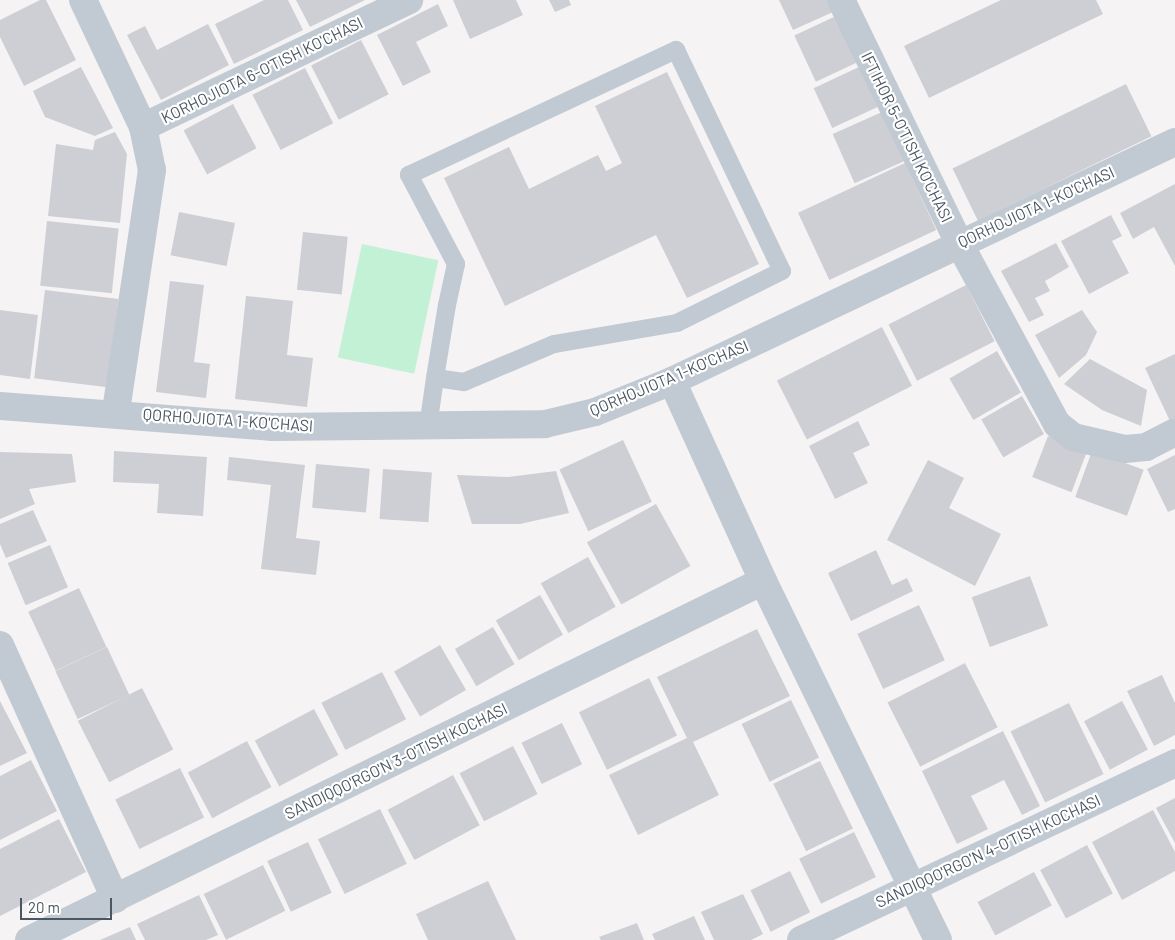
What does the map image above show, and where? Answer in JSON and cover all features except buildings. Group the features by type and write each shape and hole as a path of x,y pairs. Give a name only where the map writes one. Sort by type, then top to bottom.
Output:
{"street":[{"name":"KORHOJIOTA 6-O'TISH KO'CHASI","path":"83,0 143,127 152,170 116,412"},
{"name":"KORHOJIOTA 6-O'TISH KO'CHASI","path":"143,127 409,0"},
{"name":"IFTIHOR 5-O'TISH KO'CHASI","path":"841,0 959,243 1064,432 1125,449 1146,448 1175,432"},
{"name":"QORHOJIOTA 1-KO'CHASI","path":"0,406 116,412 272,427 428,427 545,424 595,412 672,381 1175,142"},
{"path":"672,381 763,581 938,940"},
{"name":"SANDIQQO'RGO'N 3-O'TISH KOCHASI","path":"29,940 763,581"},
{"path":"0,645 116,899"},
{"name":"SANDIQQO'RGO'N 4-O'TISH KOCHASI","path":"800,940 1175,763"}],"lane":[{"path":"428,427 435,378 456,264 409,175 676,50 782,271 677,323 554,344 464,382 435,378"}],"green space":[{"path":"362,244 438,260 414,374 338,357"}]}
